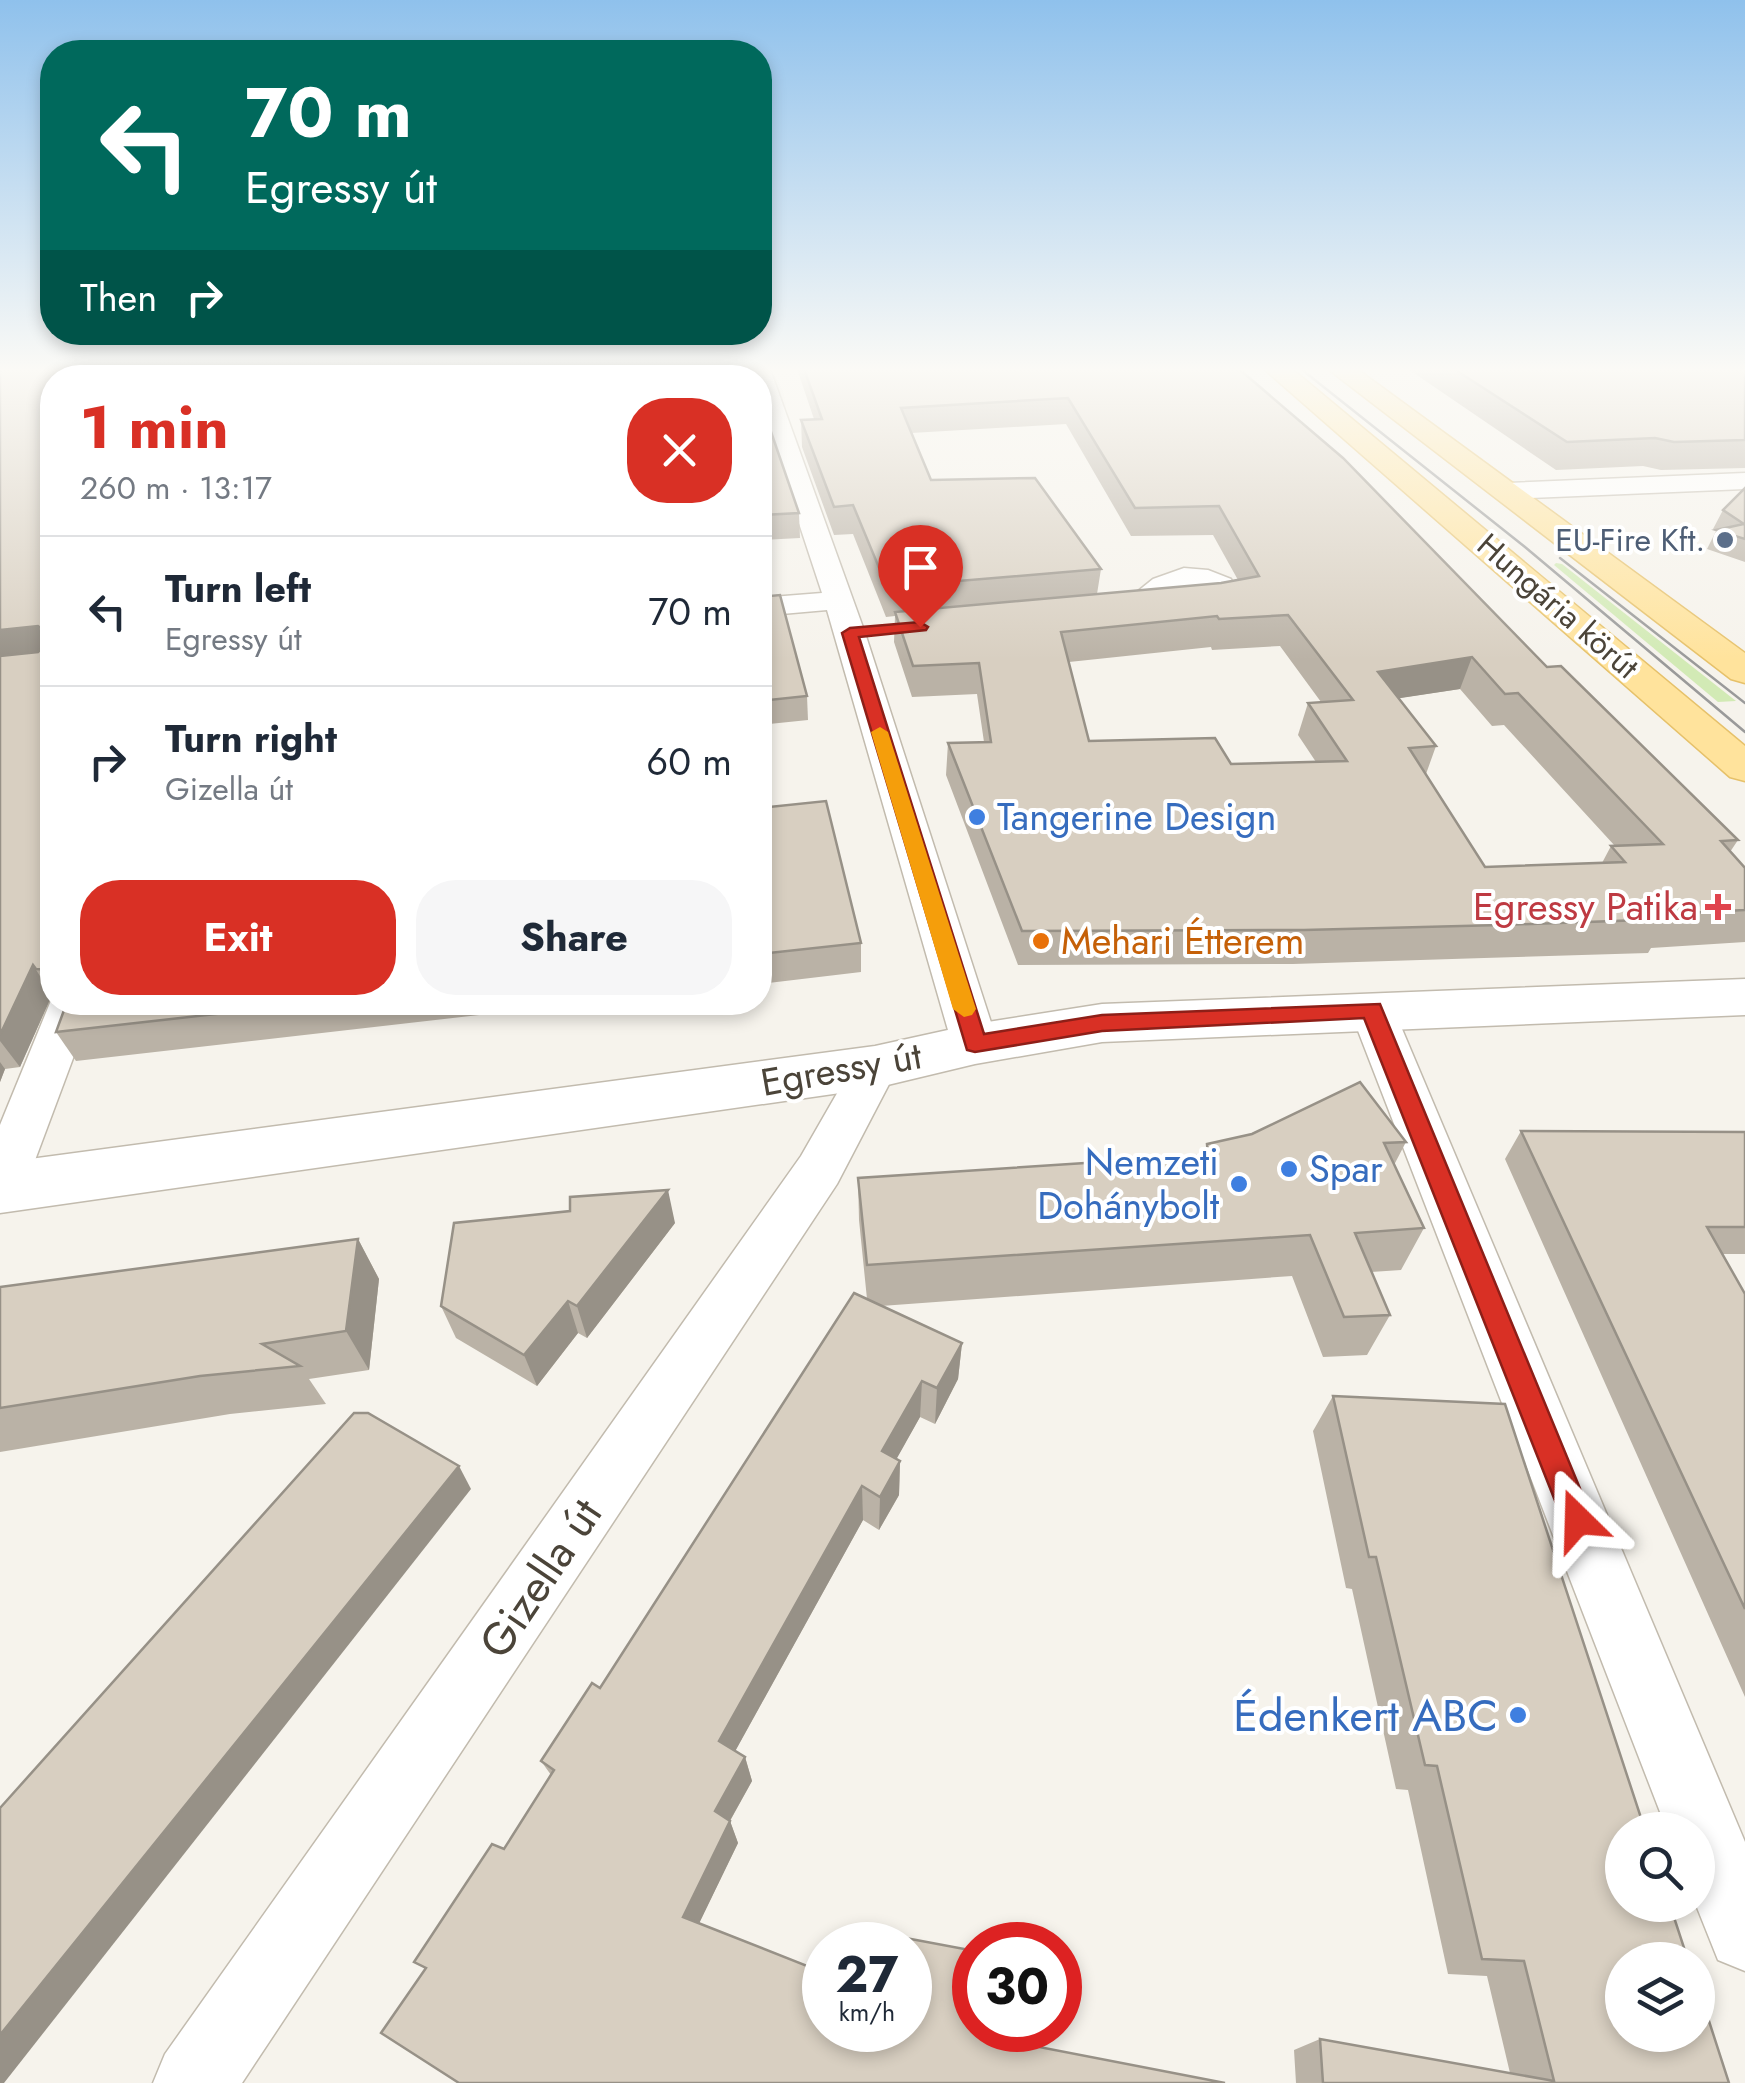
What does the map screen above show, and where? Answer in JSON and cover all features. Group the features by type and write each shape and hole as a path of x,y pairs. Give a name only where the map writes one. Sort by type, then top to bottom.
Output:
{"main road":[{"name":"Hungária körút","path":"1391,466 1745,768"},
{"name":"Hungária körút","path":"1474,466 1745,671"}],"street":[{"path":"793,466 850,633 975,1044"},
{"path":"1508,491 1745,481"},
{"path":"772,605 838,600"},
{"path":"1094,612 1132,608"},
{"path":"850,633 888,630"},
{"name":"Egressy út","path":"0,1188 875,1067 975,1044 1102,1023 1745,997"},
{"path":"1372,1010 1745,1933"},
{"path":"0,1188 67,1015"},
{"name":"Gizella út","path":"194,2083 819,1170 875,1067"}],"green space":[{"path":"1556,563 1562,564 1736,701 1718,702"}],"building":[{"path":"0,466 40,466 40,628 0,630"},
{"path":"772,466 783,466 799,513 772,514"},
{"path":"819,466 925,466 931,480 1035,478 1101,569 887,587 853,505 834,507"},
{"path":"1110,466 1351,466 1547,667 1561,666 1738,840 1721,841 1745,868 1745,910 1665,914 1669,919 1501,925 1022,931 948,743 991,742 979,663 913,666 895,612 1221,583 1259,576 1219,506 1135,508","holes":["1288,615 1353,700 1308,703 1347,761 1231,764 1215,738 1089,741 1061,632 1217,616 1219,619","1472,657 1505,694 1518,693 1663,844 1611,846 1625,862 1485,867 1409,748 1436,746 1378,672"]},
{"path":"1745,488 1745,539 1716,530 1744,524 1723,510"},
{"path":"780,595 807,696 772,700 772,596"},
{"path":"38,652 40,969 33,965 0,1035 0,656"},
{"path":"826,801 861,943 772,953 772,807"},
{"path":"62,1015 207,1015 56,1032"},
{"path":"1360,1082 1406,1142 1384,1143 1424,1228 1355,1233 1390,1315 1344,1317 1310,1235 867,1265 858,1178 1208,1155 1207,1144 1252,1134"},
{"path":"1521,1131 1745,1132 1745,1227 1707,1227 1745,1294 1745,1609"},
{"path":"668,1190 577,1306 568,1301 524,1355 441,1306 454,1223 570,1211 570,1197"},
{"path":"358,1239 346,1331 262,1344 300,1366 200,1376 0,1408 0,1287"},
{"path":"854,1293 962,1343 937,1388 922,1381 882,1451 900,1461 880,1497 862,1486 719,1741 745,1757 715,1811 730,1821 683,1917 802,1964 802,2052 932,2052 932,1943 952,1947 952,2052 1065,2052 1225,2083 459,2083 381,2033 426,1968 414,1962 492,1844 504,1849 554,1770 541,1761 592,1683 600,1688"},
{"path":"1333,1396 1505,1404 1639,1812 1605,1812 1605,1922 1676,1922 1682,1942 1605,1942 1605,2052 1715,2052 1715,2040 1729,2083 1323,2083 1320,2039 1554,2081 1524,1961 1482,1959 1437,1766 1425,1765 1376,1557 1369,1557"},
{"path":"354,1413 368,1413 459,1466 0,2035 0,1808"}],"tram line":[{"path":"1423,466 1745,732"},
{"path":"1560,558 1745,703"}],"slow traffic":[{"path":"880,732 964,1009"}],"place":[{"name":"EU-Fire Kft.","path":"1725,540"},
{"name":"Tangerine Design","path":"977,817"},
{"name":"Egressy Patika","path":"1718,907"},
{"name":"Mehari Étterem","path":"1041,941"},
{"name":"Spar","path":"1289,1169"},
{"name":"Nemzeti Dohánybolt","path":"1239,1184"},
{"name":"Édenkert ABC","path":"1518,1715"}],"route":[{"path":"920,627 850,633 975,1044 1102,1023 1372,1010 1578,1520"}]}
